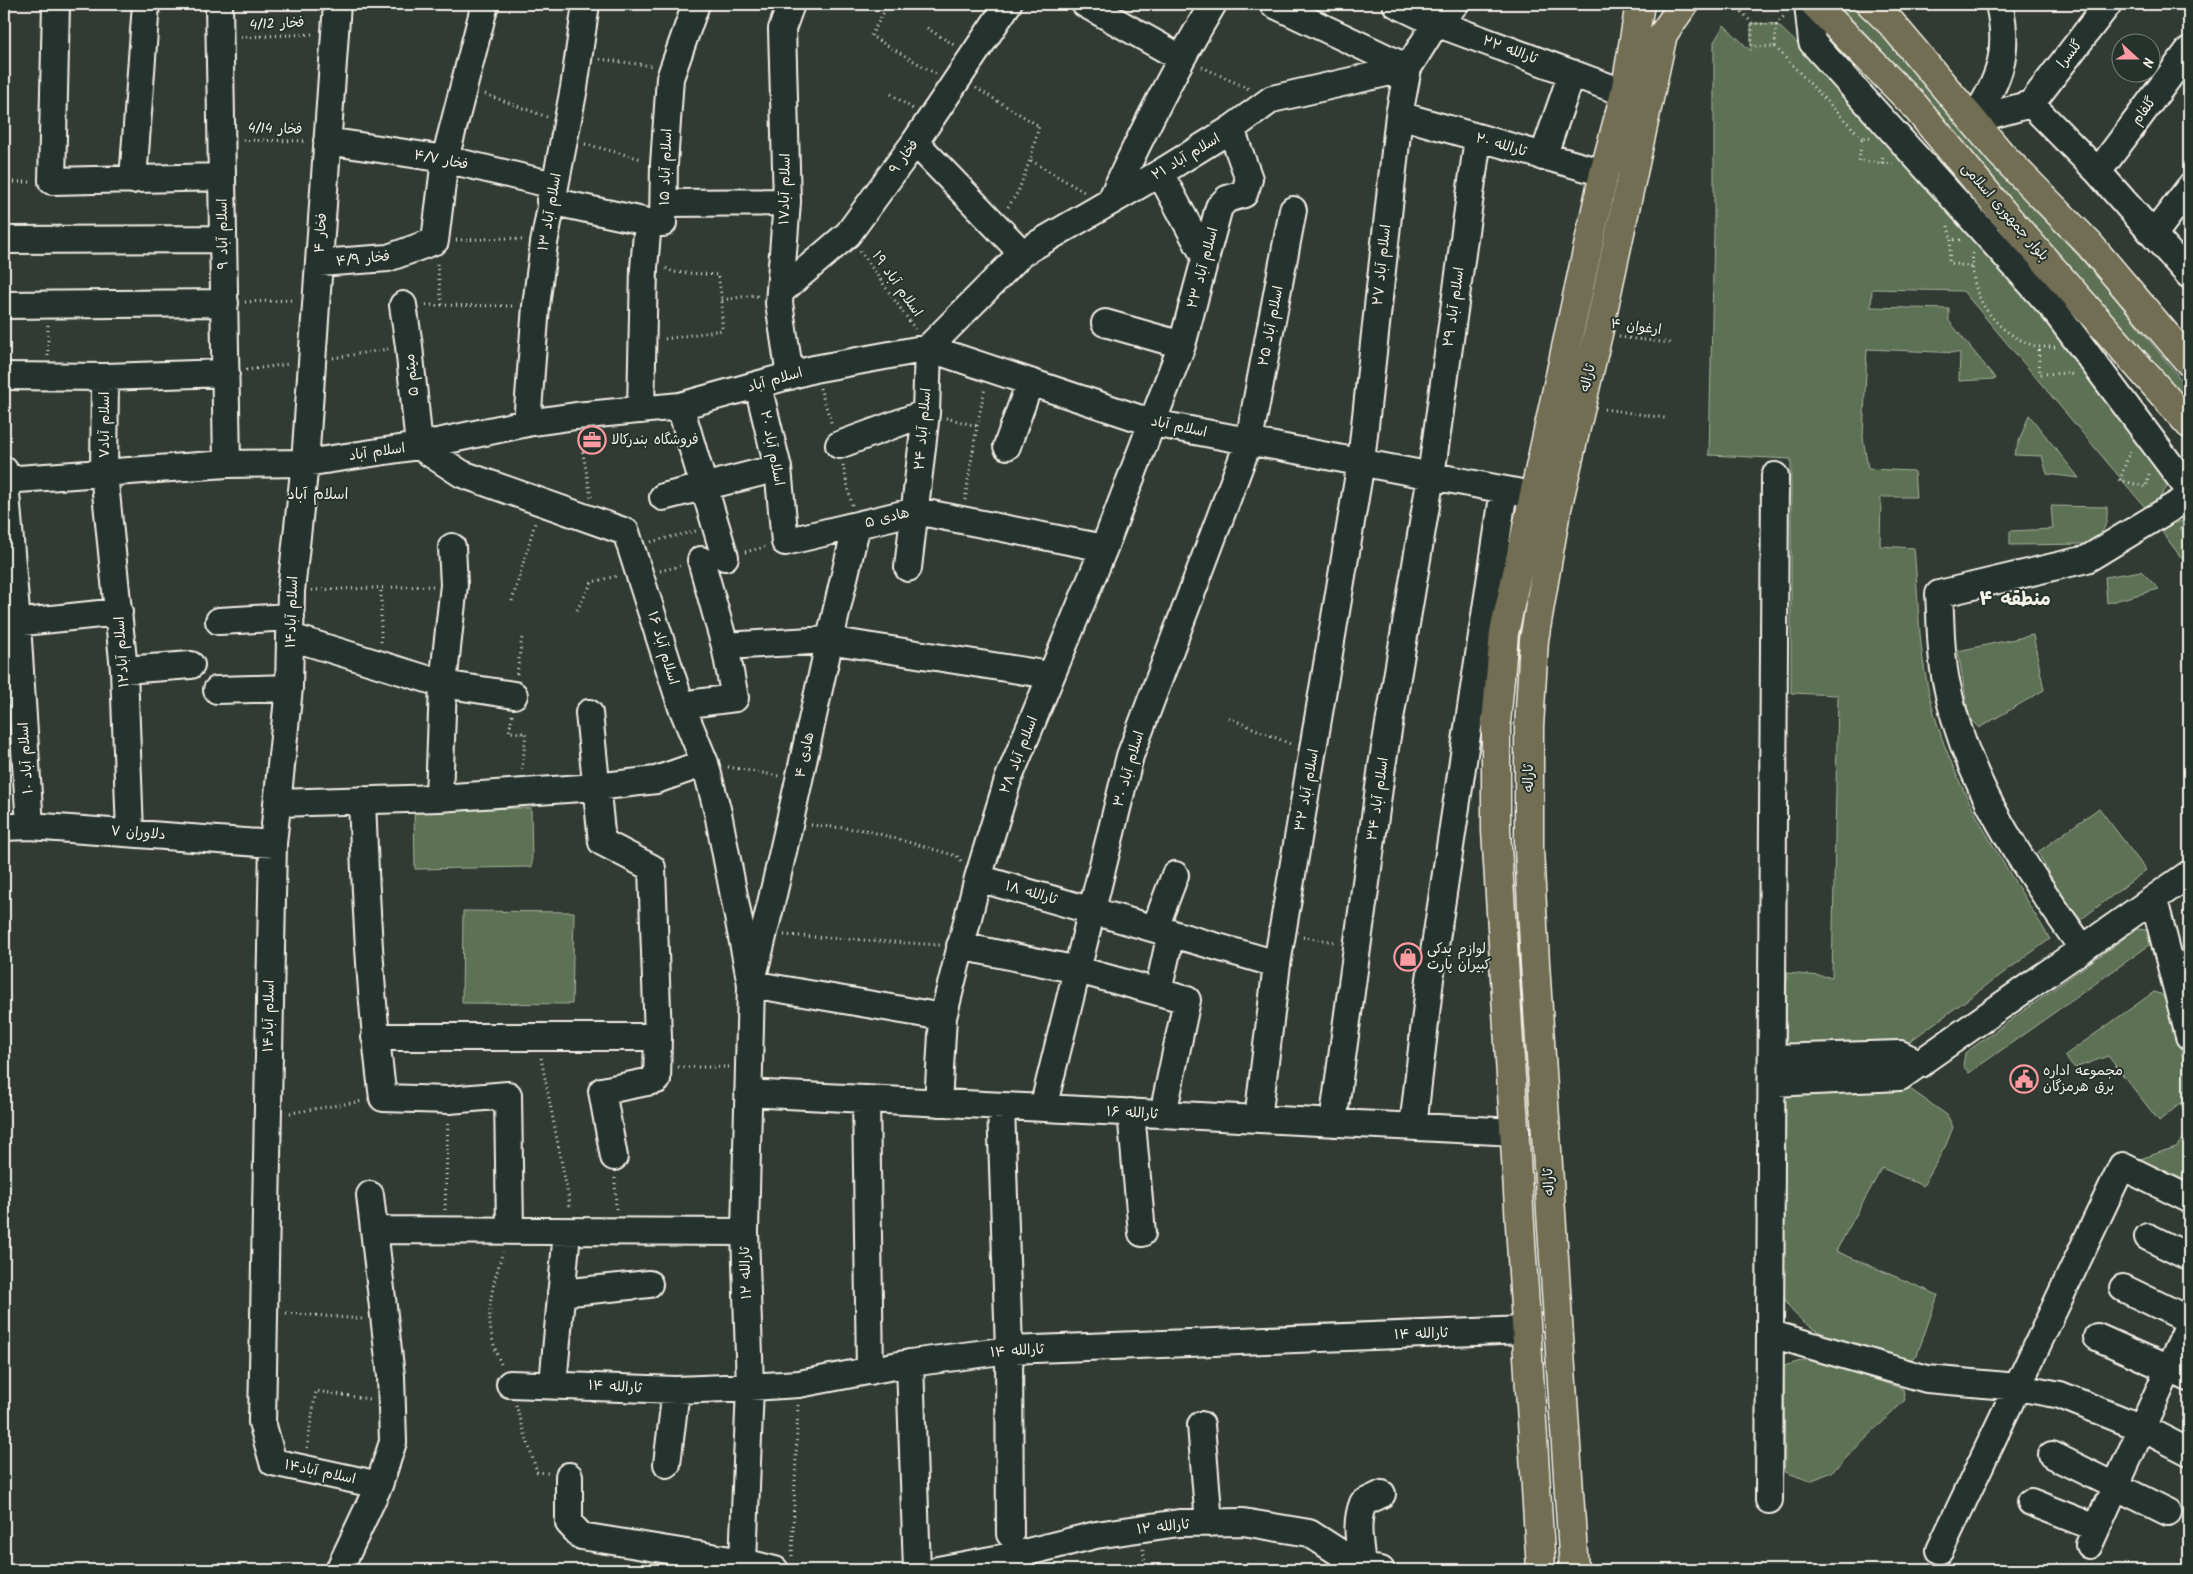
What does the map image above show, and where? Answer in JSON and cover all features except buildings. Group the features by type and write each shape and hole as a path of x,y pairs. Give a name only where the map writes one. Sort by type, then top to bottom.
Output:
{"main road":[{"name":"ثاراله","path":"1541,1570 1516,1132 1496,830 1496,724 1504,633 1532,495 1604,173 1624,93 1640,4"},
{"name":"ثاراله","path":"1574,1570 1529,849 1528,728 1534,640 1555,517 1598,334 1663,34 1684,4"},
{"name":"بلوار جمهوری اسلامی","path":"1815,4 1914,105 2000,209 2189,424"},
{"path":"1871,4 1891,23 2000,153 2089,244 2189,360"},
{"path":"1504,965 1535,963"}],"street":[{"path":"56,4 52,181 222,177"},
{"path":"133,180 146,4"},
{"name":"اسلام آباد ۹","path":"219,4 227,464"},
{"name":"فخار ۴","path":"305,463 337,4"},
{"path":"435,241 445,159 484,4"},
{"name":"اسلام آباد ۱۳","path":"527,423 536,306 544,243 586,4"},
{"name":"اسلام آباد ۱۵","path":"641,410 644,268 648,222 664,223 664,164 670,78 696,4"},
{"name":"اسلام آباد۱۷","path":"790,376 779,298 787,202 782,30 791,4"},
{"name":"فخار ۹","path":"779,298 848,234 915,142 1008,4"},
{"path":"1085,4 1181,58"},
{"path":"1108,202 1181,58 1213,4"},
{"path":"1273,4 1408,68 1436,23 1455,4"},
{"name":"ثارالله ۲۲","path":"1396,4 1436,23 1624,93"},
{"path":"1808,4 1812,42 2052,307 2189,490"},
{"path":"1973,120 1992,92 2002,59 2004,26 1999,4"},
{"name":"گلسرا","path":"2031,104 2108,4"},
{"name":"گلفام","path":"2098,172 2189,50"},
{"name":"اسلام آباد ۲۱","path":"928,348 1022,253 1232,129 1272,99 1408,68"},
{"name":"اسلام آباد ۲۷","path":"1360,462 1399,115 1408,68"},
{"path":"1543,157 1572,73"},
{"path":"1973,120 2031,104 2098,172 2189,275"},
{"name":"ثارالله ۲۰","path":"1399,115 1604,173"},
{"name":"اسلام آباد ۲۳","path":"1153,423 1182,345 1219,207 1227,200 1244,194 1248,187 1249,179 1232,129"},
{"name":"اسلام آباد ۲۹","path":"1431,476 1478,138"},
{"name":"فخار ۴/۷","path":"327,141 445,159 648,222"},
{"path":"915,142 1022,253"},
{"path":"1160,173 1206,259"},
{"path":"2154,234 2189,188"},
{"path":"665,203 787,202"},
{"name":"اسلام آباد ۲۵","path":"1249,441 1293,210"},
{"path":"4,240 223,239"},
{"name":"فخار ۴/۹","path":"319,263 388,258 435,241"},
{"path":"4,305 225,303"},
{"name":"میثم ۵","path":"403,305 419,446"},
{"path":"1105,323 1182,345"},
{"name":"اسلام آباد","path":"4,476 104,473 227,464 305,463 419,446 527,423 576,416 680,406 790,376 928,348 1153,423 1532,495"},
{"name":"اسلام آباد ۲۴","path":"908,568 926,414 928,348"},
{"path":"4,376 105,377 226,373"},
{"name":"اسلام آباد۷","path":"104,473 105,377"},
{"path":"1007,446 1030,382"},
{"name":"اسلام آباد ۲۰","path":"758,386 778,468 785,542"},
{"path":"680,406 715,527 713,559 725,646 735,698 681,705"},
{"path":"839,445 926,414"},
{"name":"اسلام آباد ۲۸","path":"938,1103 943,1017 978,878 1008,780 1104,548 1153,423"},
{"name":"اسلام آباد ۳۰","path":"1043,1108 1130,756 1249,441"},
{"name":"اسلام آباد ۱۶","path":"419,446 462,474 626,532 681,705 705,763 718,813 750,984"},
{"name":"اسلام آباد ۳۲","path":"1258,1119 1277,964 1360,462"},
{"name":"اسلام آباد۱۴","path":"305,463 291,591 289,688 273,844 262,1422 273,1462 379,1485"},
{"path":"663,497 778,468"},
{"name":"اسلام آباد۱۲","path":"104,473 124,670 130,832"},
{"name":"اسلام آباد ۱۰","path":"4,476 10,624 30,826"},
{"name":"اسلام آباد ۳۴","path":"1333,1123 1382,766 1431,476"},
{"path":"1769,1500 1775,476"},
{"path":"1413,1127 1430,979 1504,490"},
{"path":"2083,949 2012,846 1987,801 1965,751 1946,680 1939,594 2087,559 2189,497"},
{"path":"916,511 1104,548"},
{"name":"هادی ۵","path":"785,542 916,511"},
{"name":"هادی ۴","path":"750,984 764,934 790,823 828,640 857,525"},
{"path":"439,798 443,684 454,585 452,547"},
{"path":"10,624 119,612"},
{"path":"219,621 291,627 380,665 443,684 514,695"},
{"path":"725,646 828,640 1050,675"},
{"path":"124,670 191,665"},
{"path":"217,690 289,688"},
{"path":"589,713 602,842 652,868 658,1038 657,1080 602,1091 614,1157"},
{"path":"276,803 439,798 596,787 656,780 705,763"},
{"path":"362,800 375,1037 383,1098 449,1100 508,1095 510,1231"},
{"name":"دلاوران ۷","path":"4,827 30,826 130,832 273,844"},
{"path":"1772,1070 1900,1054 1921,1064 2189,874"},
{"path":"1158,992 1163,930 1175,876"},
{"name":"ثارالله ۱۸","path":"978,878 1277,964"},
{"path":"2154,900 2189,1036"},
{"path":"960,946 1078,970 1187,1000 1164,1114"},
{"path":"750,984 943,1017"},
{"name":"ثارالله ۱۲","path":"742,1562 750,1387 745,1232 750,984"},
{"path":"375,1037 658,1038"},
{"name":"ثارالله ۱۶","path":"748,1093 1516,1132"},
{"path":"866,1099 870,1370"},
{"path":"1001,1106 1009,1350 1010,1534"},
{"path":"1131,1112 1142,1232"},
{"path":"1940,1550 2122,1166 2189,1199"},
{"path":"339,1570 379,1485 393,1442 392,1403 385,1321 370,1195"},
{"path":"374,1230 745,1232"},
{"path":"553,1384 567,1232"},
{"path":"2148,1236 2189,1257"},
{"path":"561,1293 649,1284"},
{"path":"2123,1288 2189,1320"},
{"path":"2031,1502 2093,1536 2142,1428 2179,1373 2189,1324"},
{"name":"ثارالله ۱۴","path":"510,1384 553,1384 676,1390 750,1387 799,1384 910,1363 1009,1350 1526,1330"},
{"path":"1770,1334 1927,1379 2018,1387 2060,1394 2142,1428 2189,1452"},
{"path":"2097,1337 2179,1373"},
{"path":"910,1363 917,1570"},
{"path":"668,1464 676,1390"},
{"path":"1201,1425 1209,1523"},
{"path":"2052,1455 2168,1512"},
{"path":"569,1476 569,1522 581,1536 742,1562 783,1565"},
{"path":"1369,1569 1357,1529 1358,1515 1363,1503 1382,1494"},
{"name":"ثارالله ۱۲","path":"938,1570 1012,1556 1096,1535 1179,1523 1243,1522 1309,1532 1369,1569"}],"path":[{"path":"888,4 871,36 961,73 1039,126 1030,160 1018,192 995,225"},
{"path":"1735,4 1752,22 1776,25 1775,47"},
{"path":"1752,22 1752,46 1775,47 1862,138 1877,139"},
{"path":"927,28 961,73"},
{"name":"فخار 4/12","path":"220,38 335,33"},
{"path":"578,56 673,68"},
{"path":"1181,58 1272,99"},
{"path":"462,86 565,132 664,164"},
{"path":"1862,138 1859,161 1882,163 1884,147"},
{"name":"فخار 4/14","path":"222,140 327,141"},
{"path":"1030,160 1108,202"},
{"name":"اسلام آباد ۱۹","path":"848,234 928,348"},
{"path":"442,305 435,241 509,238 544,243"},
{"path":"1967,240 1951,239 1949,263 1972,267"},
{"path":"1974,250 1972,267 1975,286 1988,313 2010,335 2038,347 2057,347"},
{"path":"642,343 722,330 722,300 718,275 672,272 661,267 644,268"},
{"path":"722,300 754,295 779,298"},
{"path":"225,303 316,299"},
{"path":"47,304 49,376"},
{"path":"403,305 536,306"},
{"name":"ارغوان ۴","path":"1598,334 1670,343"},
{"path":"226,373 409,346"},
{"path":"2038,347 2040,374 2068,374 2068,365"},
{"path":"961,520 977,426 990,368"},
{"path":"1581,406 1665,418"},
{"path":"926,414 977,426"},
{"path":"576,416 596,520"},
{"path":"512,601 542,502"},
{"path":"577,610 592,582 635,558 715,527"},
{"path":"713,559 785,542"},
{"path":"291,591 454,585"},
{"path":"380,665 381,588"},
{"path":"1229,718 1313,754"},
{"path":"509,732 526,732 520,792"},
{"path":"705,763 800,779"},
{"path":"790,823 865,830 957,856 978,878"},
{"path":"764,934 960,946"},
{"path":"1282,934 1357,945"},
{"path":"538,1037 569,1200 567,1232"},
{"path":"657,1067 749,1067"},
{"path":"267,1117 383,1098"},
{"path":"444,1231 449,1100"},
{"path":"614,1157 617,1232"},
{"path":"265,1311 385,1321"},
{"path":"783,1565 799,1384"},
{"path":"304,1469 316,1391 392,1403"}],"green space":[{"path":"1837,4 1855,4 1872,21 2001,170 2100,280 2189,389 2189,412 2121,326 1999,191 1877,45"},
{"path":"1751,23 1777,24 1853,97 1979,239 2174,478 2149,512 1963,291 1872,289 1871,307 1949,309 1949,321 1996,379 1959,381 1960,353 1867,349 1863,437 1868,469 1914,471 1916,497 1881,497 1880,546 1914,548 1919,627 1925,673 1933,710 1944,745 1974,812 2050,939 1902,1047 1786,1049 1787,973 1832,977 1838,695 1791,693 1791,459 1709,455 1714,230 1714,42 1724,25 1751,51"},
{"path":"2029,415 2079,478 2047,474 2042,456 2014,455"},
{"path":"2051,506 2107,507 2106,524 2102,532 2089,544 2010,545 2010,531 2053,529"},
{"path":"2189,519 2189,568 2159,528"},
{"path":"2141,571 2159,589 2107,603 2105,577"},
{"path":"2033,635 2044,690 1979,728 1969,718 1958,651"},
{"path":"531,808 532,867 415,869 414,810"},
{"path":"2099,808 2146,870 2079,921 2064,903 2038,852"},
{"path":"463,911 574,912 572,1004 462,1003"},
{"path":"2137,929 2146,930 2152,937 2151,944 1969,1073 1963,1066 1965,1053"},
{"path":"2154,992 2161,994 2168,1004 2189,1079 2189,1126 2181,1103 2159,1121 2108,1056 2075,1068 2064,1056"},
{"path":"1786,1088 1910,1089 1947,1115 1953,1127 1946,1145 1923,1186 1882,1168 1836,1251 1938,1295 1917,1355 1905,1363 1846,1344 1817,1331 1793,1312 1781,1292"},
{"path":"2189,1132 2189,1182 2140,1159 2176,1147"},
{"path":"1811,1358 1903,1389 1905,1400 1832,1472 1810,1481 1785,1472 1784,1366"}],"place":[{"name":"فروشگاه بندرکالا","path":"592,440"},
{"name":"لوازم یدکی کبیران پارت","path":"1408,957"},
{"name":"مجموعه اداره برق هرمزگان","path":"2024,1079"}],"district":[{"name":"اسلام آباد","path":"318,495"},
{"name":"منطقه ۴","path":"2015,600"}]}
